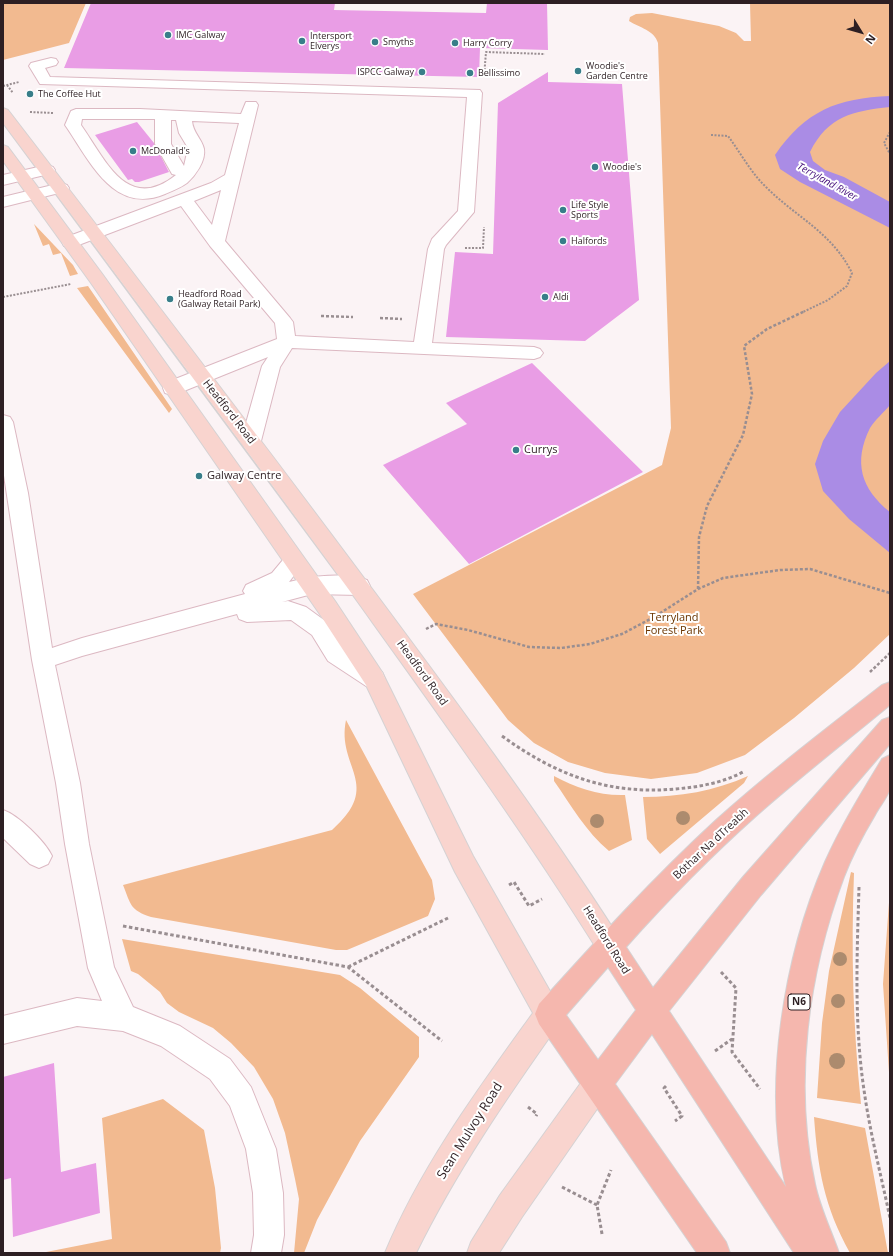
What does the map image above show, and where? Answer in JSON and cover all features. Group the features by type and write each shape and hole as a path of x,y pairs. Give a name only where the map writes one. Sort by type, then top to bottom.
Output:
{"highway":[{"name":"Bóthar Na dTreabh","path":"549,1014 609,946 702,849 792,770 890,692"},
{"path":"598,1083 651,1012 752,886 890,727"},
{"name":"N6","path":"824,1253 800,1184 794,1136 792,1065 801,982 813,926 831,877 852,831 890,766"},
{"name":"Headford Road","path":"609,946 651,1012 812,1253"},
{"path":"549,1014 715,1253"}],"main road":[{"name":"Headford Road","path":"3,113 61,188 359,586 452,714 558,866 609,946"},
{"path":"3,150 97,279 172,388 312,585 374,679 464,864 549,1014"},
{"name":"Sean Mulvoy Road","path":"400,1253 412,1228 456,1150 503,1078 549,1014"},
{"path":"482,1253 511,1206 598,1083"}],"lane":[{"path":"51,62 36,66 45,81 475,93 466,212 438,243 436,249 422,349"},
{"path":"216,242 247,119 257,88"},
{"path":"162,122 163,144 176,164 178,171 171,180 155,187 143,189 133,187 126,183 93,143 84,138 73,125 76,114 140,114 162,122 184,116 247,119"},
{"path":"84,138 86,146 119,188 135,194 156,193 182,179 194,163 196,148 187,134 184,125 184,116"},
{"path":"3,180 46,170"},
{"path":"70,242 217,186 232,177"},
{"path":"3,202 36,196 61,188"},
{"path":"184,199 216,242 284,322 287,342 271,366 251,441"},
{"path":"172,388 287,342 534,353"},
{"path":"3,422 22,516 43,660 68,783 77,844 101,968 123,1017"},
{"path":"212,611 280,579 294,560"},
{"path":"43,660 82,647 312,585 359,586"},
{"path":"212,611 254,613 288,610 298,613 320,629 336,654 374,679"},
{"path":"3,821 39,856"},
{"path":"3,1030 77,1012 123,1017 170,1036 220,1069 241,1097 262,1157 268,1193 269,1235 266,1253"}],"path":[{"path":"484,82 486,52 545,54"},
{"path":"3,86 23,80"},
{"path":"7,85 15,96"},
{"path":"26,112 76,114"},
{"path":"890,132 885,137 883,143 886,150 890,154"},
{"path":"698,589 697,572 699,537 707,506 743,435 752,394 744,346 767,329 828,300 847,286 852,273 847,259 831,240 764,185 728,136 711,135"},
{"path":"460,248 482,248 484,225"},
{"path":"3,297 97,279"},
{"path":"321,316 354,317"},
{"path":"380,318 407,320"},
{"path":"426,629 436,624 468,630 529,647 561,648 590,644 622,634 654,617 698,589 723,578 753,573 810,569 831,574 890,593"},
{"path":"499,734 528,755 572,778 617,788 668,790 704,785 737,776 749,769"},
{"path":"508,885 514,882 529,906 542,899"},
{"path":"860,884 856,945 858,1033 868,1117 890,1218"},
{"path":"348,967 448,918"},
{"path":"93,921 348,967 442,1041"},
{"path":"719,970 736,988 732,1052 765,1095"},
{"path":"713,1053 732,1038"},
{"path":"671,1083 664,1088 682,1116 675,1121"},
{"path":"602,1234 597,1205 611,1170"},
{"path":"560,1186 597,1205"}],"green space":[{"path":"3,3 86,3 69,43 3,60"},
{"name":"Terryland Forest Park","path":"750,3 890,3 890,634 854,668 794,718 745,755 697,773 651,779 605,773 568,762 534,743 508,720 413,594 662,465 671,428 658,43 650,32 629,21 630,17 636,14 652,13 719,26 736,33 744,41 751,41"},
{"path":"34,224 73,265 78,274 70,276 61,253 53,255 49,244 43,246"},
{"path":"88,286 172,409 169,413 77,288"},
{"path":"346,720 432,880 435,899 428,916 347,950 336,950 151,917 139,912 132,906 123,885 332,830 347,814 355,800 357,788 355,776 347,751 345,737"},
{"path":"554,776 597,793 625,795 632,840 609,851 601,844 579,818 554,781"},
{"path":"748,776 744,783 660,854 647,839 643,797 670,796 697,792 723,786"},
{"path":"851,872 854,873 853,989 861,1104 817,1098 822,1023 829,971"},
{"path":"890,889 890,1087 883,984"},
{"path":"122,939 340,975 360,988 419,1037 419,1057 360,1141 317,1220 304,1253 294,1253 299,1199 285,1133 273,1099 254,1067 231,1043 213,1028 179,1012 167,1003 160,992 138,974 131,971"},
{"path":"163,1099 204,1130 215,1188 221,1248 220,1253 41,1253 112,1239 102,1118"},
{"path":"814,1117 865,1128 888,1253 850,1253 841,1236 828,1203 820,1171"}],"water":[{"name":"Terryland River","path":"890,96 890,107 853,114 833,123 817,140 810,152 813,161 825,170 844,177 890,202 890,228 800,182 780,169 775,155 786,140 811,118 838,104 871,97"},
{"path":"890,361 890,405 870,428 865,440 861,463 866,484 872,494 890,512 890,553 849,519 823,491 815,464 823,441 840,412 876,373"}],"building":[{"path":"91,3 335,3 334,10 486,13 487,3 547,3 548,50 480,48 479,77 64,68"},
{"path":"548,72 548,82 622,84 639,300 585,341 446,337 455,252 493,254 498,103"},
{"name":"McDonald's","path":"137,122 154,143 169,172 135,182 132,179 128,180 95,135"},
{"name":"Currys","path":"532,363 643,472 469,564 383,465 467,424 446,403"},
{"path":"54,1063 61,1172 96,1163 100,1213 13,1237 11,1178 3,1180 3,1077"}],"place":[{"name":"IMC Galway","path":"168,35"},
{"name":"Intersport Elverys","path":"302,41"},
{"name":"Smyths","path":"375,42"},
{"name":"Harry Corry","path":"455,43"},
{"name":"Woodie's Garden Centre","path":"578,71"},
{"name":"ISPCC Galway","path":"422,72"},
{"name":"Bellissimo","path":"470,73"},
{"name":"The Coffee Hut","path":"30,94"},
{"name":"McDonald's","path":"133,151"},
{"name":"Woodie's","path":"595,167"},
{"name":"Life Style Sports","path":"563,210"},
{"name":"Halfords","path":"563,241"},
{"name":"Aldi","path":"545,297"},
{"name":"Headford Road (Galway Retail Park)","path":"170,299"},
{"name":"Currys","path":"516,450"},
{"name":"Galway Centre","path":"199,476"}]}
